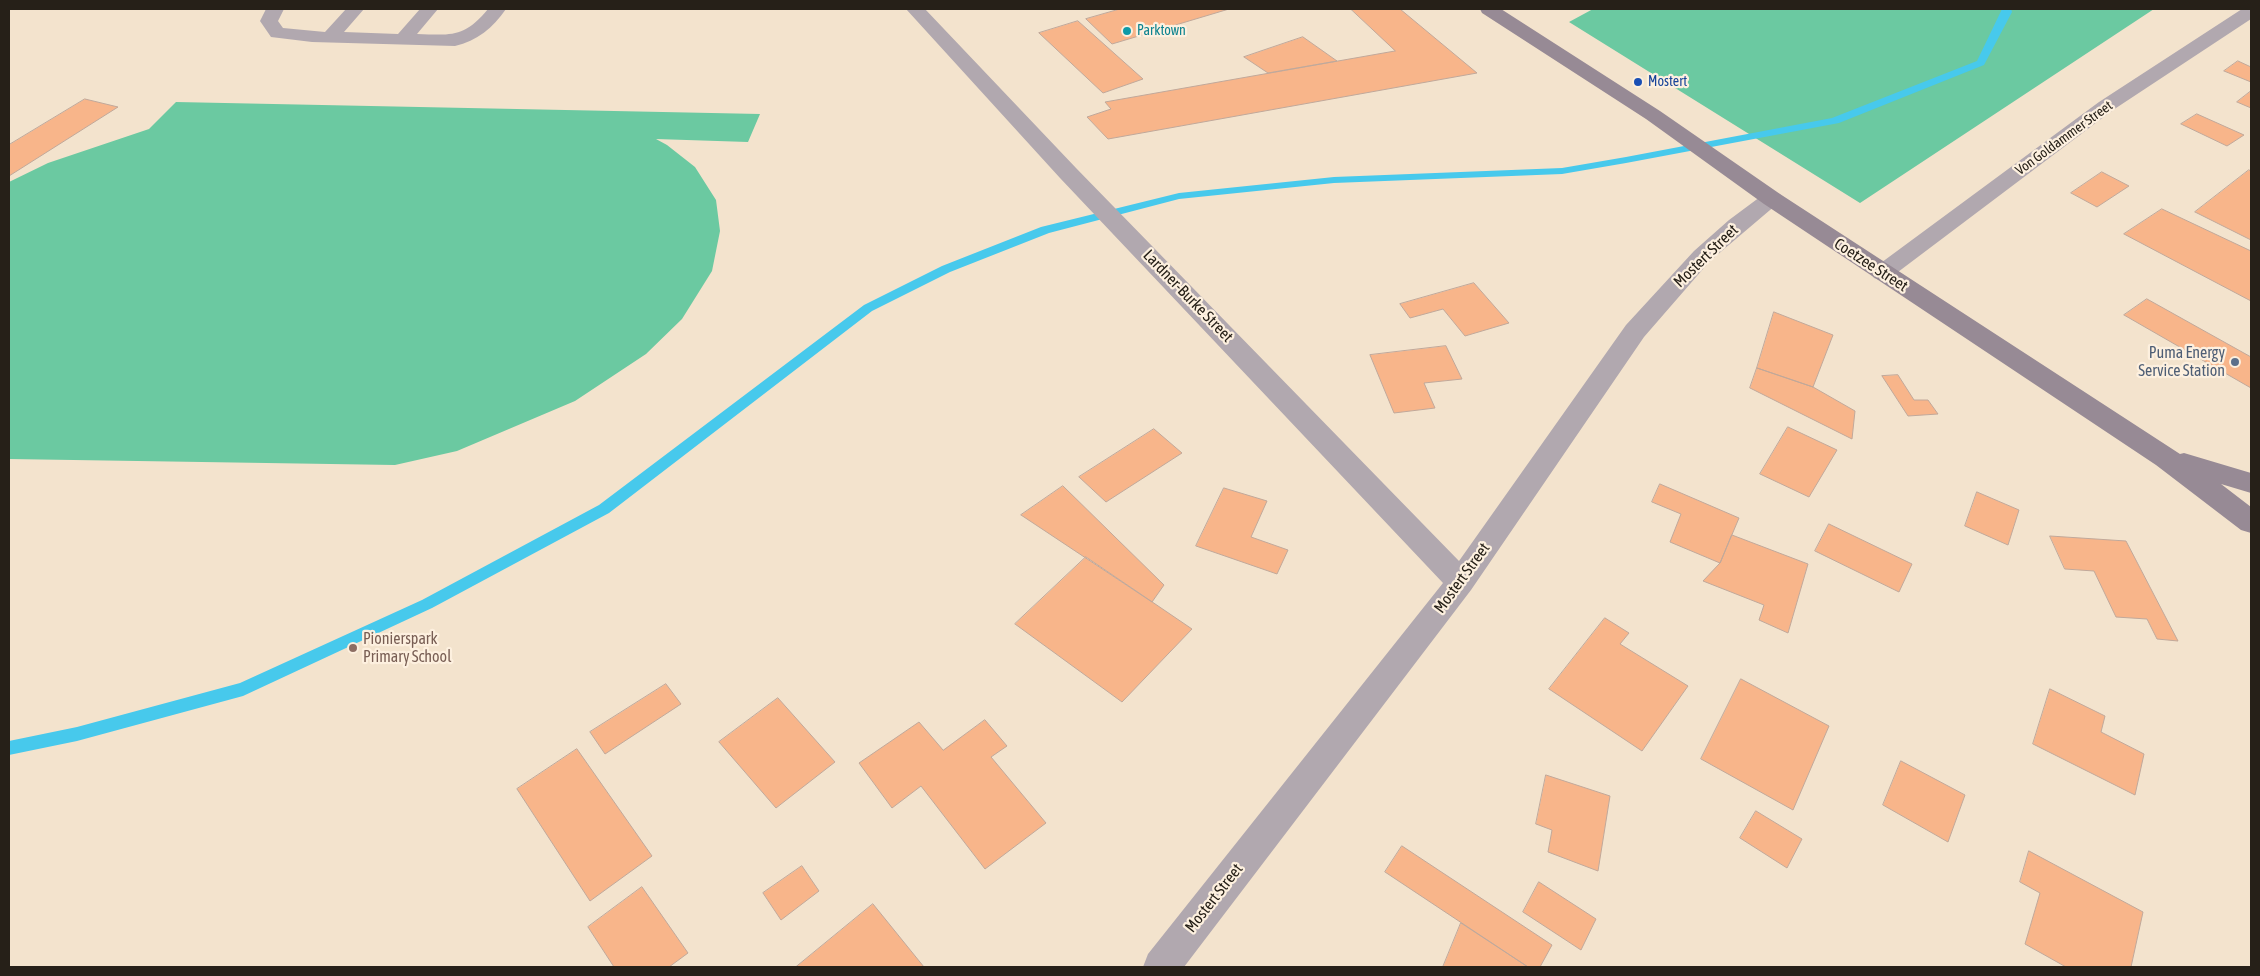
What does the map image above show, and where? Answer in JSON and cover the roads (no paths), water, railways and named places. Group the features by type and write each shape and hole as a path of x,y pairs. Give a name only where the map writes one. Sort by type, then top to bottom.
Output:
{"street":[{"name":"Lardner-Burke Street","path":"914,9 1068,173 1206,314 1461,582"},
{"name":"Coetzee Street","path":"1489,9 1653,115 1772,199 1882,273 2166,458 2251,522"},
{"name":"Von Goldammer Street","path":"1882,273 2106,106 2251,10"},
{"name":"Mostert Street","path":"1161,967 1461,582 1635,331 1702,256 1737,225 1772,199"},
{"path":"2166,458 2251,483"}],"lane":[{"path":"275,9 269,21 277,33 330,37 455,41 472,35 484,27 497,9"},
{"path":"330,37 355,9"},
{"path":"404,40 429,9"}],"waterway":[{"path":"9,748 77,734 243,689 427,604 604,509 868,308 946,269 1045,230 1179,196 1334,180 1449,177 1562,171 1835,121 1981,63 2007,9"}],"place":[{"name":"Parktown","path":"1127,31"},
{"name":"Mostert","path":"1638,82"},
{"name":"Puma Energy Service Station","path":"2235,362"},
{"name":"Pionierspark Primary School","path":"353,648"}]}
